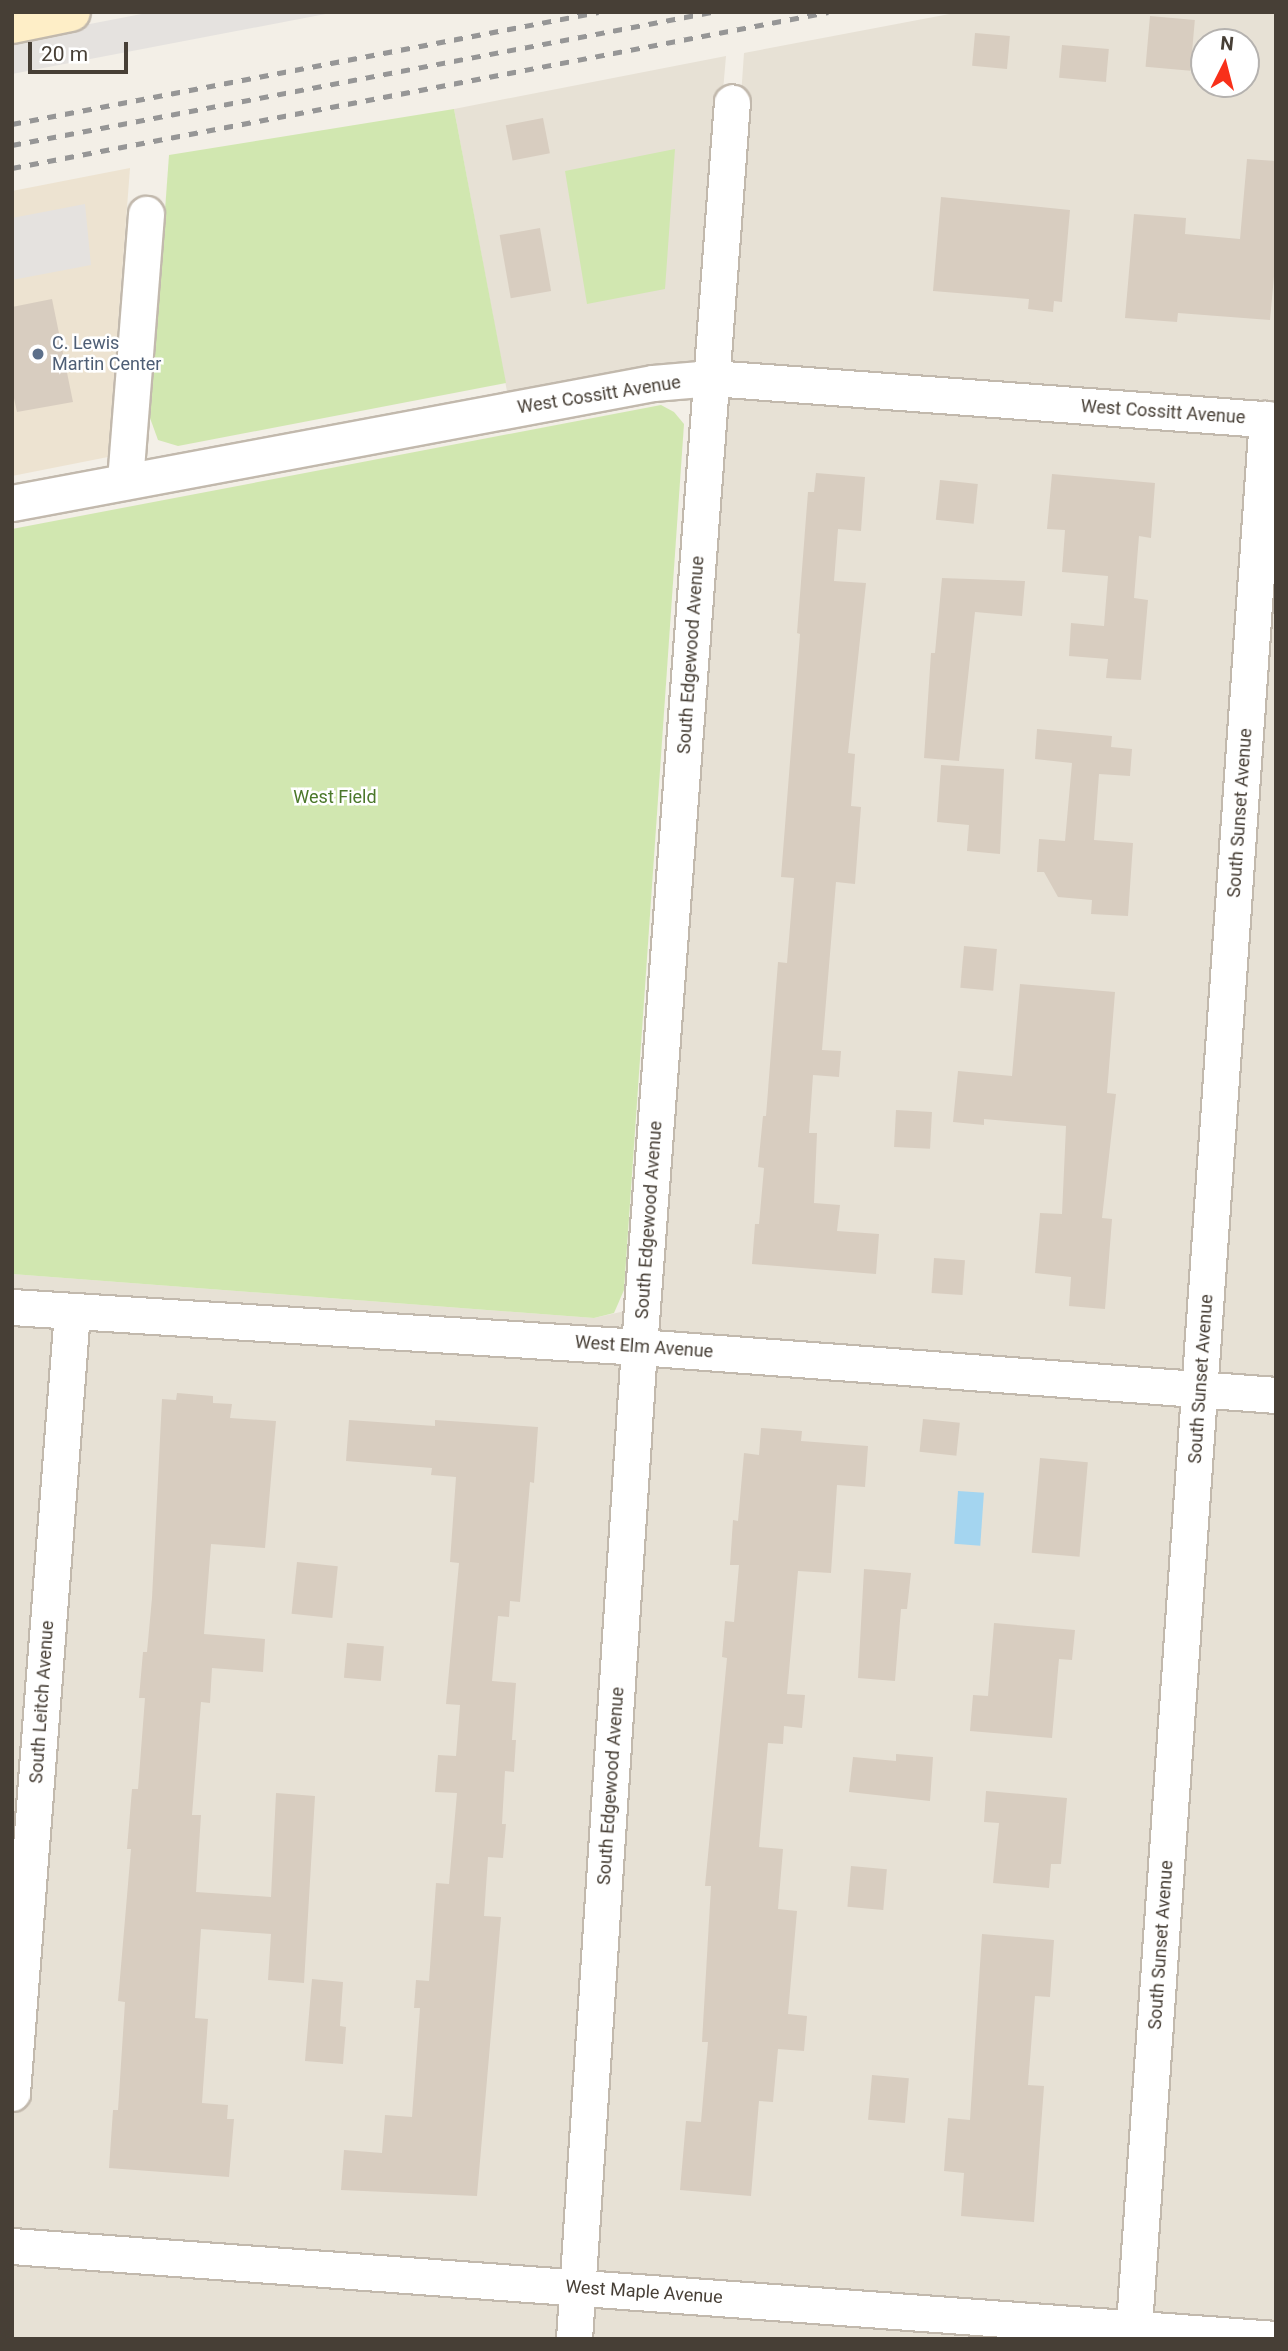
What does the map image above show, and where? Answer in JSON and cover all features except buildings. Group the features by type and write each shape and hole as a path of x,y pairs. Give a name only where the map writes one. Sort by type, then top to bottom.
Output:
{"street":[{"path":"15,20 71,12"},
{"name":"South Edgewood Avenue","path":"574,2339 639,1347 732,102"},
{"path":"125,481 146,214"},
{"name":"West Cossitt Avenue","path":"12,503 653,383 712,378 1272,420"},
{"name":"South Sunset Avenue","path":"1134,2333 1272,420"},
{"name":"West Elm Avenue","path":"12,1307 639,1347 1276,1395"},
{"name":"South Leitch Avenue","path":"12,2093 72,1312"},
{"name":"West Maple Avenue","path":"12,2246 578,2287 1134,2333 1276,2339"}],"shaded area":[{"path":"152,12 336,12 12,74 12,39"},
{"path":"960,12 1276,12 1276,2339 585,2339 744,53"},
{"path":"726,56 699,370 509,402 454,109"},
{"path":"130,168 108,457 12,476 12,191"},
{"path":"85,204 91,265 12,280 12,218"},
{"path":"12,1274 594,1318 634,1309 560,2339 12,2339"}],"green space":[{"path":"454,109 506,383 178,446 158,440 150,418 169,155"},
{"path":"675,149 665,289 587,304 565,171"},
{"name":"West Field","path":"661,405 674,412 684,424 624,1290 614,1313 594,1318 12,1274 12,529"}],"water":[{"path":"958,1491 984,1493 980,1546 954,1544"}],"railway":[{"path":"12,124 598,12"},
{"path":"12,145 711,12"},
{"path":"12,168 828,12"}],"place":[{"name":"C. Lewis Martin Center","path":"38,354"}]}
